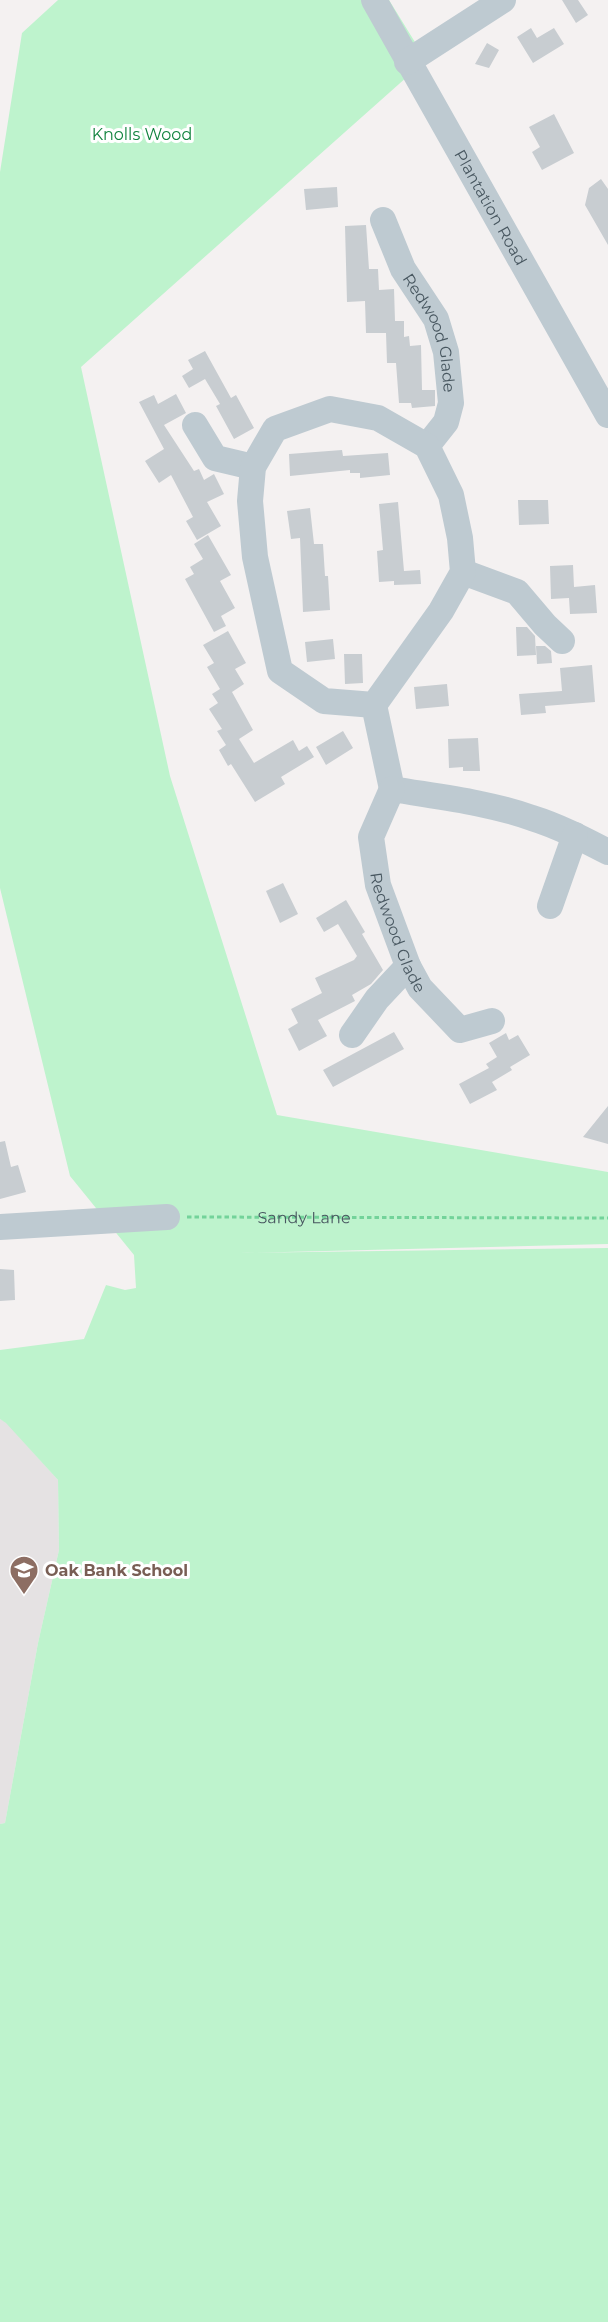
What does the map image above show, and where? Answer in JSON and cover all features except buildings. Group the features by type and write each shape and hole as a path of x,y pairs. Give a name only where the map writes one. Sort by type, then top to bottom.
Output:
{"street":[{"name":"Plantation Road","path":"374,0 407,62 604,402"},
{"path":"407,62 503,0"},
{"name":"Redwood Glade","path":"383,220 403,269 436,319 446,352 451,403 446,422 427,446"},
{"path":"374,705 324,701 280,671 255,557 250,501 254,466 275,429 330,409 378,418 427,446 451,495 460,538 463,572 441,611 374,705 392,789 475,802 532,818 608,852"},
{"path":"195,425 215,458 254,466"},
{"path":"463,572 517,592 562,641"},
{"name":"Redwood Glade","path":"392,789 370,837 378,885 408,966 420,988 460,1030 492,1020"},
{"path":"550,906 574,835"},
{"path":"352,1035 377,999 408,966"},
{"path":"0,1227 167,1217"}],"path":[{"name":"Sandy Lane","path":"167,1217 608,1218"}],"shaded area":[{"name":"Oak Bank School","path":"0,1419 6,1422 58,1480 59,1550 38,1643 5,1823 0,1824"}],"green space":[{"name":"Knolls Wood","path":"58,0 389,0 426,60 81,367 170,776 277,1115 608,1172 608,1244 239,1253 608,1248 608,2322 0,2322 0,1824 5,1823 38,1643 59,1550 58,1480 0,1419 0,1350 84,1339 106,1285 125,1290 136,1288 134,1255 70,1176 0,888 0,172 22,33"}],"place":[{"name":"Oak Bank School","path":"24,1596"}]}
